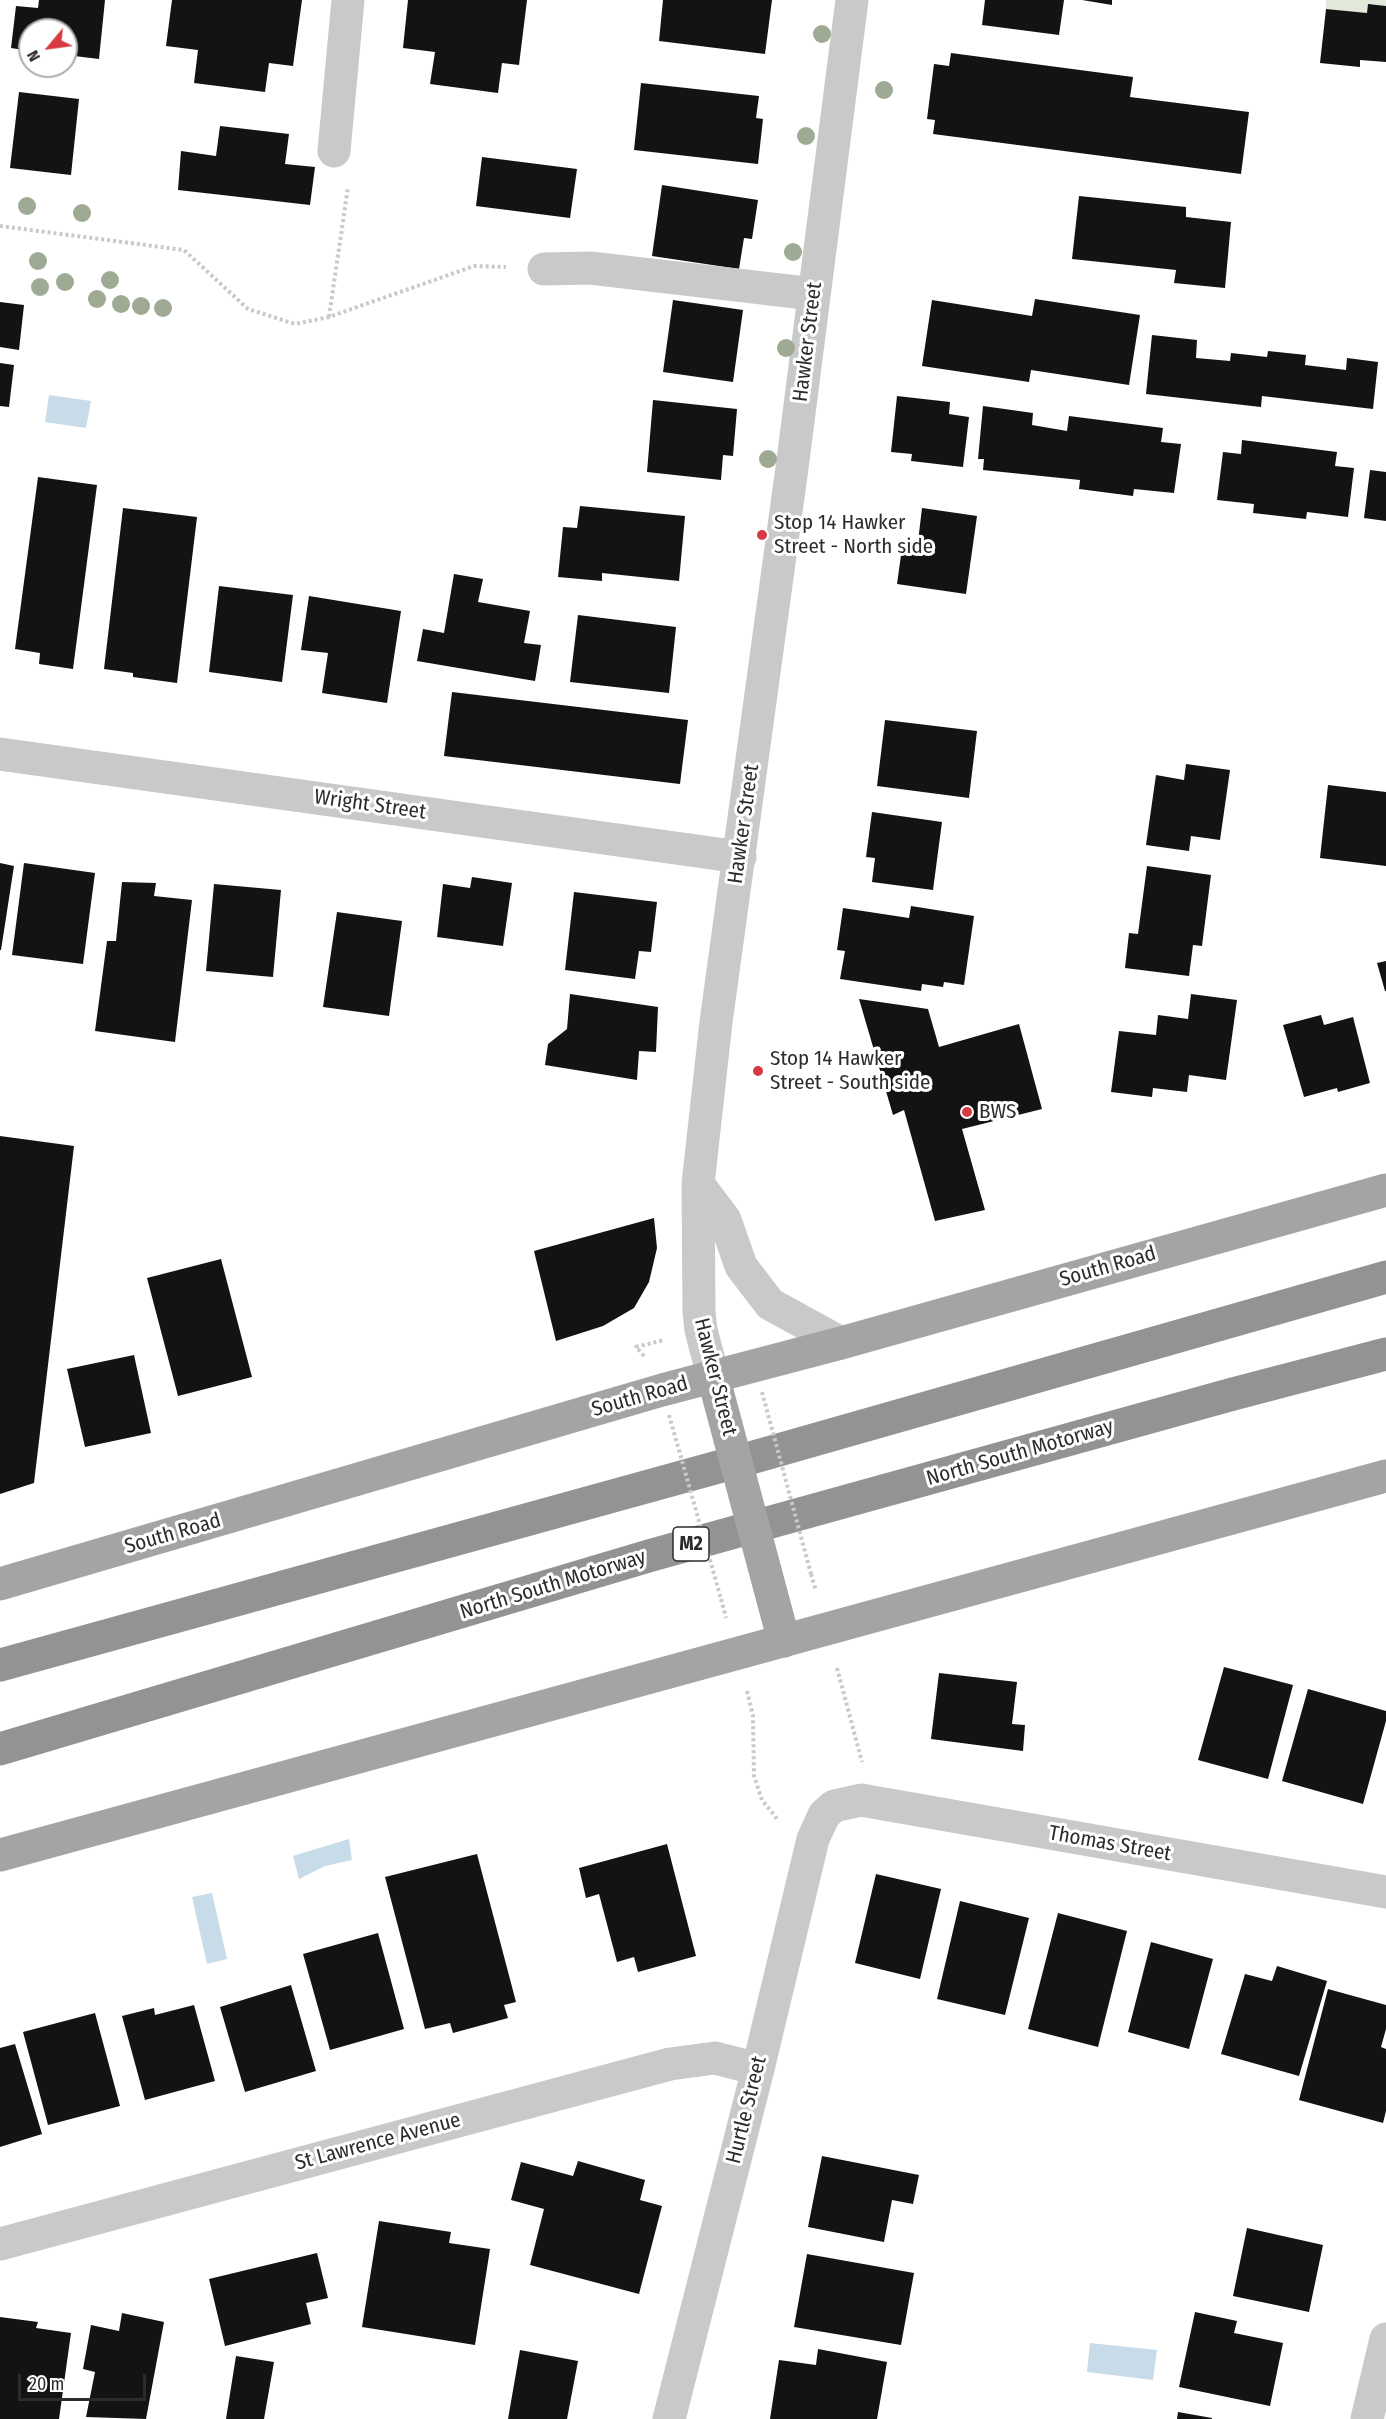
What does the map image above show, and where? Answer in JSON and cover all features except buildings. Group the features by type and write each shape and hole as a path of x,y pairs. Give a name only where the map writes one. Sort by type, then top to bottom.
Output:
{"highway":[{"path":"0,1665 747,1459 1386,1276"},
{"name":"North South Motorway","path":"0,1749 652,1555 1233,1394 1386,1354"}],"main road":[{"name":"South Road","path":"0,1584 713,1376 841,1343 1386,1190"},
{"name":"Hawker Street","path":"713,1376 784,1641"},
{"path":"0,1855 1386,1476"}],"street":[{"path":"334,151 348,0"},
{"name":"Hawker Street","path":"713,1376 701,1330 699,1312 698,1184 716,1022 740,857 852,0"},
{"path":"544,269 590,268 814,294"},
{"name":"Wright Street","path":"0,754 740,857"},
{"path":"698,1184 725,1220 741,1266 770,1304 841,1343"},
{"name":"Hurtle Street","path":"669,2419 810,1853 818,1826 824,1815 847,1803"},
{"name":"Thomas Street","path":"847,1803 1386,1892"},
{"name":"St Lawrence Avenue","path":"0,2244 670,2064 715,2058 758,2069"},
{"path":"1367,2419 1386,2339"}],"path":[{"path":"329,317 349,183 334,151"},
{"path":"0,226 184,250 248,309 295,324 329,317 474,266 544,269"},
{"path":"762,1392 811,1574"},
{"path":"669,1415 721,1599"},
{"path":"837,1667 864,1766 847,1803"},
{"path":"746,1689 753,1716 754,1776 762,1800 810,1853"}],"shaded area":[{"path":"1326,0 1386,0 1386,6 1369,4 1367,13 1326,9"}],"water":[{"path":"49,395 91,401 86,428 45,422"},
{"path":"349,1839 352,1860 325,1866 299,1879 293,1856"},
{"path":"212,1893 227,1959 207,1964 192,1897"},
{"path":"1090,2343 1157,2350 1153,2380 1087,2372"}],"place":[{"name":"Stop 14 Hawker Street - North side","path":"762,535"},
{"name":"Stop 14 Hawker Street - South side","path":"758,1071"},
{"name":"BWS","path":"967,1112"}]}
